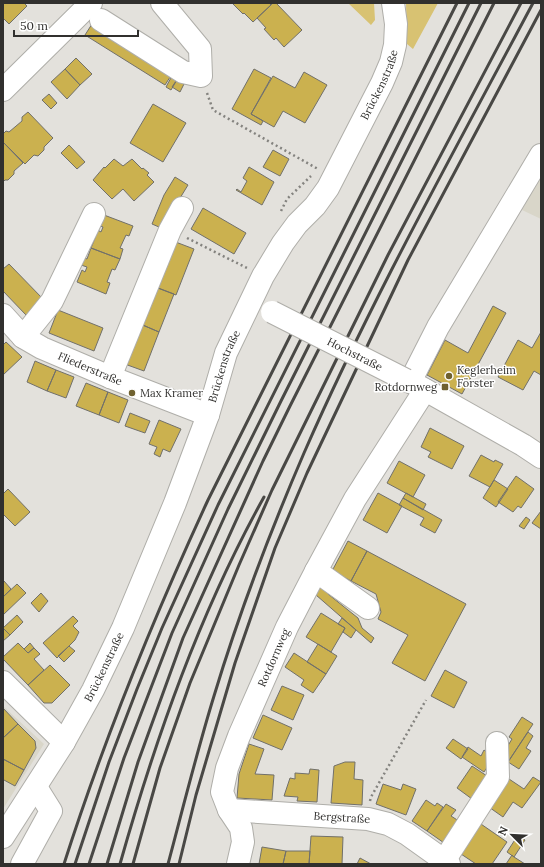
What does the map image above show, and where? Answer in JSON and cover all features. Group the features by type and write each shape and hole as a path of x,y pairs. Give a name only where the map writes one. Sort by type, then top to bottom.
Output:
{"street":[{"path":"3,90 96,12 183,72 201,76 200,49 162,3"},
{"name":"Brückenstraße","path":"3,837 64,742 92,690 122,628 175,503 208,415 226,353 267,268 297,224 315,206 328,188 382,83 391,62 395,45 396,24 393,3"},
{"name":"Rotdornweg","path":"238,864 243,842 241,828 229,810 222,792 227,768 239,736 287,627 414,384 438,328 541,155"},
{"path":"110,377 170,230 182,208"},
{"path":"24,337 52,301 94,214"},
{"name":"Hochstraße","path":"251,301 414,384 523,445 541,457"},
{"name":"Fliederstraße","path":"3,315 24,337 42,348 110,377 208,415"},
{"path":"316,571 368,608"},
{"path":"3,682 64,742"},
{"name":"Bergstraße","path":"229,810 368,819 388,824 407,834 446,862 498,777 497,743"},
{"path":"22,864 51,811 36,787"}],"path":[{"path":"201,76 213,110 319,169"},
{"path":"170,230 252,270"},
{"path":"368,819 371,797 426,700"}],"shaded area":[{"path":"348,3 374,3 375,20 371,25"},
{"path":"406,3 438,3 413,49 407,44"},
{"path":"541,175 541,219 522,210"},
{"path":"3,706 44,744 3,809"}],"building":[{"path":"3,3 24,3 27,6 9,24 3,18"},
{"path":"269,3 271,5 253,22 233,4"},
{"path":"273,3 276,3 302,30 284,47 276,38 274,40 257,18"},
{"path":"92,24 172,74 165,85 85,35"},
{"path":"76,58 92,74 80,85 65,69"},
{"path":"65,69 80,85 67,99 51,82"},
{"path":"254,69 271,78 251,114 263,121 261,125 232,109"},
{"path":"304,72 327,85 305,123 283,111 274,127 251,114 273,76 295,88"},
{"path":"173,74 178,78 171,90 166,87"},
{"path":"178,78 185,82 180,92 172,87"},
{"path":"49,94 57,103 51,109 42,100"},
{"path":"153,104 186,123 163,162 130,143"},
{"path":"28,112 53,138 38,156 34,155 25,164 3,142 3,134 6,131 9,132 22,121 22,117"},
{"path":"3,142 23,163 14,171 14,174 8,180 3,182"},
{"path":"69,145 85,162 77,169 61,153"},
{"path":"273,150 289,159 280,176 263,167"},
{"path":"114,159 123,166 132,159 142,169 143,168 149,173 147,175 154,182 134,201 123,189 112,199 93,180 104,167 105,168"},
{"path":"249,167 274,182 262,205 236,190 237,189 241,192 247,181 243,178"},
{"path":"175,177 188,185 177,203 166,230 152,224 164,195"},
{"path":"203,208 246,233 234,254 191,229"},
{"path":"104,215 133,226 129,236 126,235 120,248 123,249 120,259 91,248 95,238 92,237 96,229 101,232 103,227 100,226"},
{"path":"173,241 194,249 176,295 155,287"},
{"path":"91,248 120,259 115,270 112,269 107,282 110,283 106,294 77,282 82,270 85,272 87,267 81,265 84,258 87,259"},
{"path":"9,264 43,299 26,315 3,291 3,269"},
{"path":"153,286 174,294 159,332 138,323"},
{"path":"493,306 506,313 462,394 427,375 445,340 468,353"},
{"path":"58,310 103,328 94,351 49,333"},
{"path":"138,323 159,332 144,371 122,363"},
{"path":"541,332 541,375 534,371 523,390 498,377 518,340 532,348"},
{"path":"6,342 22,357 3,375 3,345"},
{"path":"35,361 56,370 47,391 27,382"},
{"path":"56,370 74,377 66,398 47,391"},
{"path":"86,383 108,392 99,415 76,406"},
{"path":"108,392 128,400 119,423 99,415"},
{"path":"130,413 150,421 145,433 125,426"},
{"path":"159,420 181,429 170,452 163,449 160,457 154,454 157,447 149,444"},
{"path":"430,428 464,446 452,469 428,457 431,452 421,447"},
{"path":"481,455 494,462 495,460 503,464 490,487 469,476"},
{"path":"399,461 425,475 413,497 387,483"},
{"path":"516,476 534,489 521,508 518,506 513,512 498,502"},
{"path":"494,480 508,489 496,507 483,498"},
{"path":"8,489 30,512 15,526 3,514 3,494"},
{"path":"378,493 402,506 387,533 363,520"},
{"path":"406,493 426,504 423,510 403,498"},
{"path":"403,498 442,520 435,533 420,525 424,518 399,505"},
{"path":"541,511 541,529 532,523"},
{"path":"526,517 530,520 524,529 519,526"},
{"path":"348,541 367,551 351,581 332,571"},
{"path":"367,551 466,604 425,681 392,663 408,635 378,619 381,612 376,594 351,581"},
{"path":"4,581 11,589 3,597 3,583"},
{"path":"321,583 330,590 328,594 358,618 362,628 374,638 371,643 316,595"},
{"path":"17,584 26,593 3,615 3,597"},
{"path":"41,593 48,601 39,612 31,603"},
{"path":"321,613 345,628 331,652 306,637"},
{"path":"17,615 23,622 10,635 3,628"},
{"path":"73,616 78,621 73,626 79,632 75,640 57,658 43,643"},
{"path":"342,618 356,630 351,638 343,632 345,628 338,624"},
{"path":"3,628 10,635 3,641"},
{"path":"18,643 28,653 34,648 40,654 34,659 44,670 28,685 3,659 3,657"},
{"path":"30,643 34,648 28,653 24,649"},
{"path":"318,644 337,656 326,674 307,662"},
{"path":"69,646 75,651 64,662 58,656"},
{"path":"294,653 326,674 313,693 301,685 304,680 285,667"},
{"path":"50,665 70,685 52,703 44,703 28,685"},
{"path":"445,670 467,682 454,708 431,696"},
{"path":"282,686 304,695 293,720 271,710"},
{"path":"3,708 18,724 3,738"},
{"path":"263,715 292,728 282,750 253,738"},
{"path":"522,717 533,724 508,762 501,757 512,739 509,737"},
{"path":"18,724 35,741 36,748 24,770 3,759 3,738"},
{"path":"528,732 533,736 526,748 531,751 519,769 508,762"},
{"path":"453,739 468,749 461,759 446,748"},
{"path":"249,744 264,749 255,774 274,775 272,800 237,798 239,774"},
{"path":"468,747 481,756 484,750 494,757 484,772 462,757"},
{"path":"3,759 24,770 15,786 3,780"},
{"path":"345,762 355,762 354,779 363,780 362,805 331,803 334,766"},
{"path":"472,766 487,776 472,799 457,788"},
{"path":"310,769 319,770 317,802 297,801 298,797 284,796 290,778 295,779 295,773 309,774"},
{"path":"506,777 524,789 533,777 541,782 522,808 513,802 503,817 486,805"},
{"path":"383,784 401,790 403,784 416,789 406,815 376,804"},
{"path":"426,800 435,806 437,803 443,807 427,831 412,821"},
{"path":"446,804 456,810 451,816 462,823 447,845 427,831"},
{"path":"478,822 507,842 492,864 476,864 458,852"},
{"path":"518,835 525,840 514,857 507,852"},
{"path":"311,836 343,837 342,864 309,864"},
{"path":"262,847 286,851 283,864 259,864"},
{"path":"286,851 310,851 309,864 283,864"},
{"path":"512,855 514,857 525,864 506,864"},
{"path":"360,858 371,864 357,864"}],"railway":[{"path":"64,864 79,817 130,680 208,500 457,3"},
{"path":"75,864 109,762 137,689 162,628 218,505 469,3"},
{"path":"89,864 124,758 172,633 228,509 481,3"},
{"path":"107,864 138,762 183,638 263,461 494,3"},
{"path":"133,864 160,768 190,683 272,490 388,255 521,3"},
{"path":"168,864 202,738 234,634 267,543 291,483 357,338 533,3"},
{"path":"179,864 196,795 235,663 275,548 307,473 408,260 541,10"},
{"path":"120,864 165,722 200,630 241,541 264,497"}],"place":[{"name":"Keglerheim Förster","path":"449,376"},
{"name":"Rotdornweg","path":"445,387"},
{"name":"Max Kramer","path":"132,393"}]}
